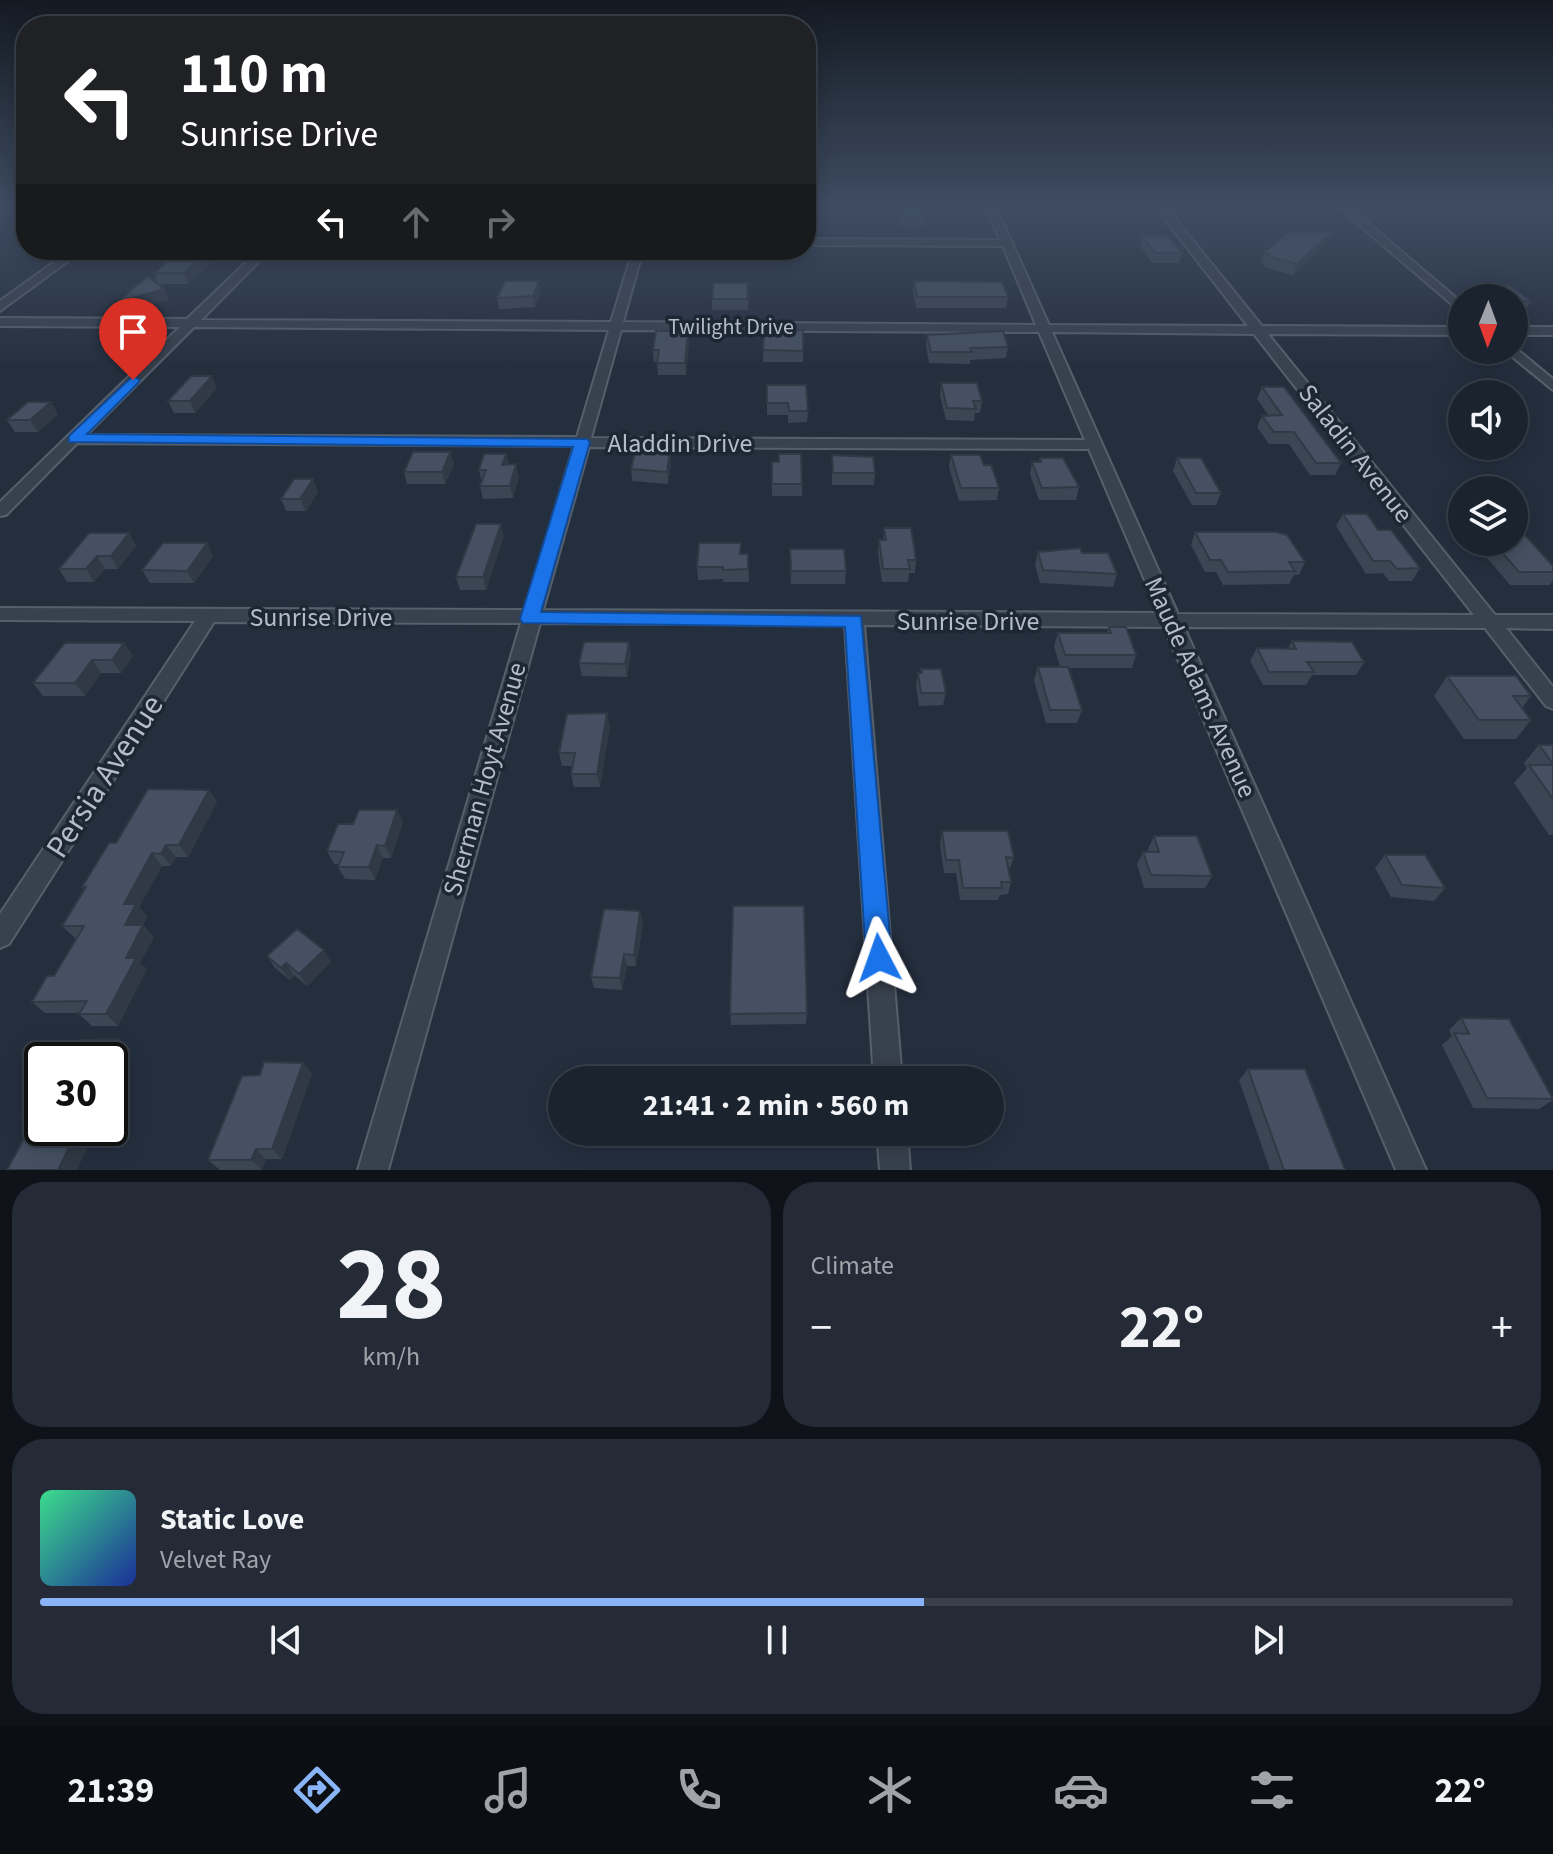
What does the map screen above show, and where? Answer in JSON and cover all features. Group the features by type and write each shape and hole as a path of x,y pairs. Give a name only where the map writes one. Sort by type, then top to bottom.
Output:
{"street":[{"path":"0,307 64,260"},
{"path":"0,511 255,260"},
{"name":"Sherman Hoyt Avenue","path":"373,1170 529,619 635,260"},
{"name":"Maude Adams Avenue","path":"1013,260 1411,1170"},
{"name":"Saladin Avenue","path":"1203,260 1553,701"},
{"path":"1405,260 1448,297"},
{"name":"Twilight Drive","path":"0,322 1448,331"},
{"path":"1528,331 1553,331"},
{"path":"1527,364 1553,386"},
{"name":"Aladdin Drive","path":"74,439 1094,445"},
{"name":"Sunrise Drive","path":"0,614 854,621 1553,622"},
{"name":"Persia Avenue","path":"0,936 208,616"},
{"path":"854,621 887,1066"},
{"path":"893,1146 895,1170"}],"building":[{"path":"169,260 198,260 184,273 154,273"},
{"path":"1281,260 1302,260 1297,264"},
{"path":"148,276 164,289 116,303"},
{"path":"505,281 539,281 533,296 497,298"},
{"path":"914,281 1002,282 1008,297 917,297"},
{"path":"714,283 748,283 747,299 712,299"},
{"path":"803,330 803,351 763,350 764,333"},
{"path":"656,331 688,331 685,363 657,363 659,350 653,350"},
{"path":"1003,331 1008,347 970,348 972,352 931,352 927,335"},
{"path":"191,376 212,376 190,401 168,401"},
{"path":"941,383 977,383 982,401 973,401 976,409 947,408"},
{"path":"767,385 806,385 808,411 789,411 788,403 767,403"},
{"path":"1262,387 1284,387 1341,463 1316,463 1294,432 1274,432 1262,416 1282,415"},
{"path":"28,402 51,402 30,420 7,420"},
{"path":"413,452 450,452 442,472 404,472"},
{"path":"635,452 670,452 667,472 631,469"},
{"path":"484,454 506,454 502,465 516,464 510,486 480,486 486,470 479,470"},
{"path":"779,454 801,454 802,484 772,484 772,462 779,462"},
{"path":"832,455 873,457 875,473 833,473"},
{"path":"951,455 980,455 984,465 991,465 999,488 961,488"},
{"path":"1040,458 1063,458 1079,487 1042,488 1032,462 1041,462"},
{"path":"1177,458 1201,458 1221,493 1196,493"},
{"path":"294,479 313,479 300,499 281,499"},
{"path":"1343,514 1367,514 1378,530 1391,530 1420,568 1397,569 1390,561 1373,561"},
{"path":"476,524 501,524 483,577 456,577"},
{"path":"884,528 911,528 916,560 908,560 910,569 883,569 879,540 886,540"},
{"path":"1195,532 1276,532 1287,535 1305,562 1289,562 1295,571 1228,572 1221,560 1210,560"},
{"path":"89,533 129,533 111,556 97,556 86,569 59,569"},
{"path":"1528,538 1553,566 1553,572 1519,572 1505,556 1528,556"},
{"path":"163,543 207,543 187,571 142,570"},
{"path":"699,543 741,543 740,554 748,554 748,569 697,567"},
{"path":"1080,548 1082,553 1108,553 1117,574 1043,570 1038,552"},
{"path":"790,549 844,549 846,571 791,571"},
{"path":"1109,627 1126,627 1136,655 1065,655 1058,633 1111,633"},
{"path":"1292,641 1352,642 1364,662 1307,662 1314,672 1269,672 1257,648 1296,649"},
{"path":"584,642 629,642 625,664 579,663"},
{"path":"65,643 124,643 112,660 92,660 75,683 33,683"},
{"path":"1038,667 1068,667 1082,710 1050,710"},
{"path":"921,669 941,669 946,693 921,693 918,673 922,673"},
{"path":"1447,676 1516,676 1531,696 1513,696 1531,720 1479,720"},
{"path":"607,713 597,774 571,774 575,753 559,753 567,714"},
{"path":"1539,745 1553,745 1553,764"},
{"path":"1529,765 1553,765 1553,799"},
{"path":"148,789 209,790 179,845 166,845 161,854 152,853 124,904 136,904 125,925 143,925 126,958 136,958 106,1014 79,1014 87,1001 32,1002 47,976 54,976 84,926 62,926 86,887 82,887 109,843 116,843"},
{"path":"359,810 397,810 385,846 377,845 369,867 338,867 344,852 327,851 338,824 353,824"},
{"path":"942,831 1008,831 1014,858 1006,857 1011,882 1001,882 1002,888 963,888 959,860 946,860"},
{"path":"1154,836 1197,836 1212,876 1151,875 1143,852 1159,852"},
{"path":"1385,855 1425,855 1445,888 1402,885"},
{"path":"733,906 804,906 807,1013 730,1014"},
{"path":"604,909 640,911 634,955 624,954 620,978 591,977"},
{"path":"297,929 324,950 299,974 286,963 281,968 267,956"},
{"path":"1461,1018 1509,1019 1553,1099 1487,1098 1454,1033 1469,1034"},
{"path":"119,1039 118,1042 80,1040"},
{"path":"264,1062 303,1063 272,1149 256,1149 251,1160 208,1160 242,1076 260,1075"},
{"path":"1248,1069 1305,1069 1345,1170 1284,1170"},
{"path":"24,1138 24,1146 69,1146 58,1170 7,1170"}],"route":[{"path":"133,380 74,439 582,442 529,619 854,621 879,958"}]}
